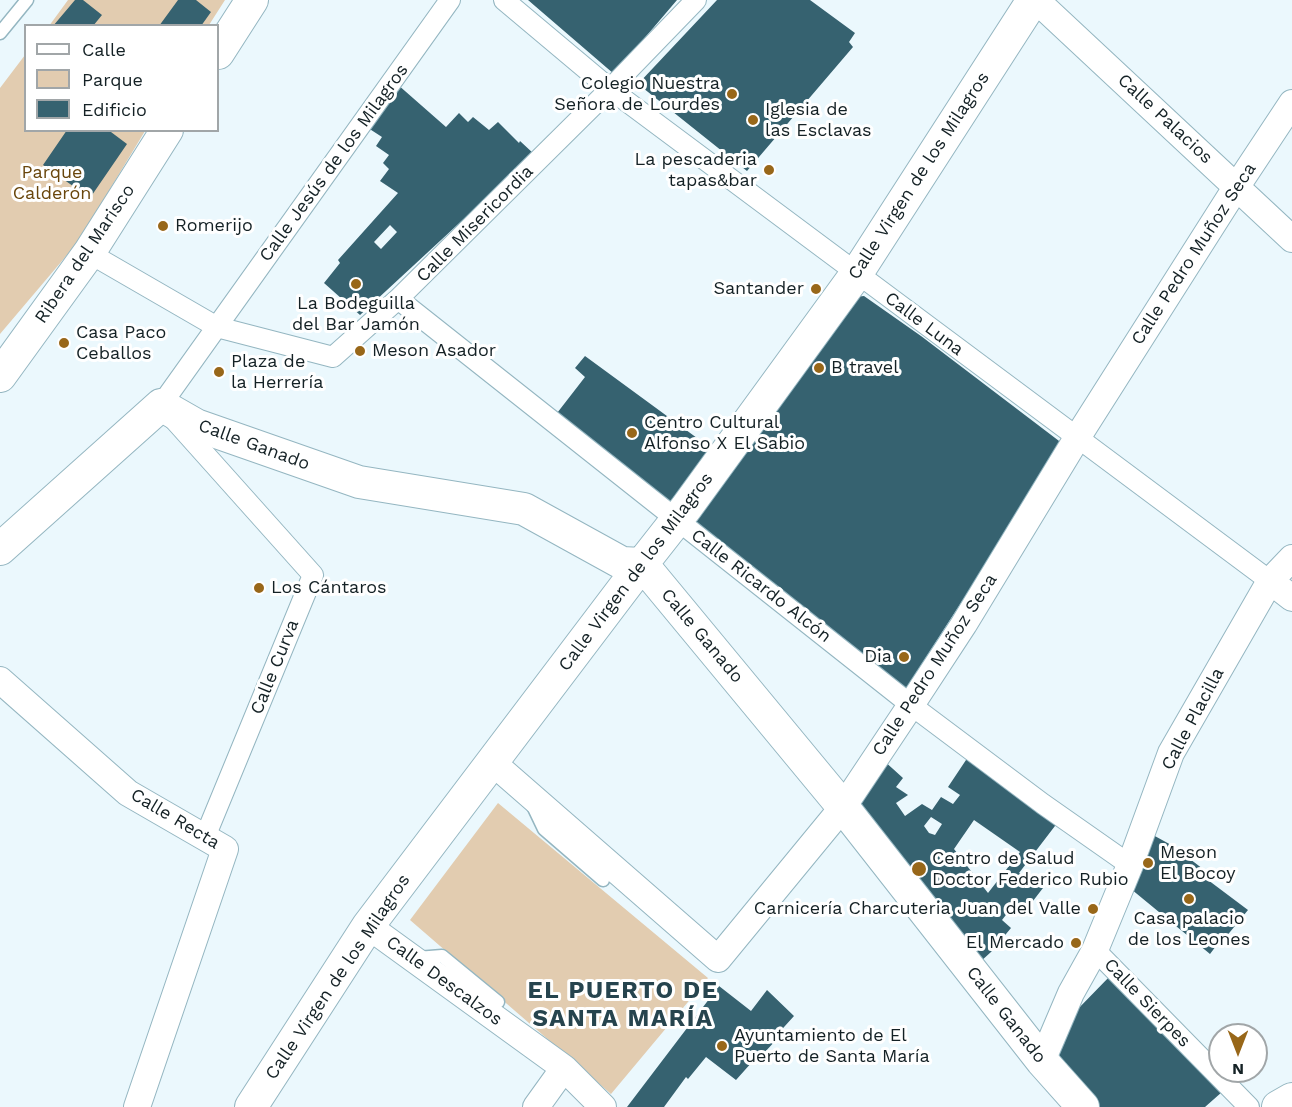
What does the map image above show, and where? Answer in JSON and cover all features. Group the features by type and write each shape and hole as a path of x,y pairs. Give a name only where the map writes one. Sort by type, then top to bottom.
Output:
{"street":[{"path":"219,51 252,0"},
{"name":"Calle Jesús de los Milagros","path":"217,327 450,0"},
{"name":"Calle Luna","path":"504,0 610,89 1292,598"},
{"name":"Calle Misericordia","path":"217,327 333,357 398,299 610,89 696,0"},
{"name":"Calle Palacios","path":"1035,0 1292,239"},
{"name":"Calle Virgen de los Milagros","path":"251,1107 368,926 677,521 857,273 1035,0"},
{"name":"Calle Pedro Muñoz Seca","path":"492,762 718,959 843,807 964,624 1077,438 1292,103"},
{"name":"Ribera del Marisco","path":"0,376 89,253 166,132"},
{"path":"0,549 160,405 217,327 89,253"},
{"name":"Calle Ricardo Alcón","path":"398,299 911,705 1043,804 1130,865"},
{"name":"Calle Ganado","path":"160,405 196,425 359,482 524,509 622,563 642,564 843,807 1042,1061 1083,1107"},
{"name":"Calle Curva","path":"160,405 313,575 205,837"},
{"name":"Calle Placilla","path":"1042,1061 1071,993 1095,950 1130,865 1171,753 1270,581 1292,558"},
{"name":"Calle Recta","path":"0,680 128,793 225,849 137,1107"},
{"name":"Calle Descalzos","path":"368,926 564,1068 603,1107"},
{"name":"Calle Sierpes","path":"1095,950 1248,1107"},
{"path":"536,1107 564,1068"},
{"path":"1278,1107 1292,1099"}],"lane":[{"path":"0,33 27,0"},
{"path":"528,794 544,829 603,880"},
{"path":"412,958 442,956 498,1002"}],"green space":[{"path":"68,0 225,0 210,24 50,24"},
{"name":"Parque Calderón","path":"24,56 24,132 144,132 78,242 0,334 0,88"},
{"path":"498,803 708,978 611,1094 410,920"}],"building":[{"path":"75,0 83,0 102,15 95,24 55,24"},
{"path":"178,0 196,0 211,12 202,24 160,24"},
{"path":"528,0 677,0 614,74"},
{"name":"Colegio Nuestra Señora de Lourdes","path":"717,0 810,0 855,33 849,42 853,47 747,171 638,84"},
{"path":"397,84 446,127 459,113 468,122 473,117 489,130 498,122 534,154 360,315 324,283 340,263 338,260 398,193 380,181 389,169 383,163 389,155 376,146 382,137 365,126","holes":["390,225 397,232 381,249 374,242"]},
{"path":"66,132 111,132 127,144 90,198 43,165"},
{"path":"864,296 921,336 1063,444 905,690 694,525 855,297"},
{"name":"Centro Cultural Alfonso X El Sabio","path":"585,356 712,449 670,507 554,417 585,377 575,368"},
{"path":"968,757 1058,822 1019,873 1043,888 1026,910 1016,902 1002,920 1011,928 980,962 853,801 882,759 903,778 896,787 908,795 896,803 905,816 922,804 932,810 941,797 953,804 960,795 948,787","holes":["931,817 942,824 935,835 929,833 924,826","974,820 1020,852 988,893 954,849"]},
{"name":"Casa palacio de los Leones","path":"1153,835 1173,846 1203,869 1200,874 1248,910 1210,954 1131,889"},
{"path":"1111,975 1208,1077 1208,1083 1213,1083 1222,1092 1205,1107 1098,1107 1066,1063 1060,1064 1058,1045 1064,1044 1074,1013"},
{"name":"Ayuntamiento de El Puerto de Santa María","path":"719,986 751,1011 767,990 794,1016 775,1037 777,1039 764,1053 761,1052 736,1080 706,1057 688,1079 686,1077 664,1107 627,1107"}],"place":[{"name":"Colegio Nuestra Señora de Lourdes","path":"732,94"},
{"name":"Iglesia de las Esclavas","path":"753,120"},
{"name":"La pescaderia tapas&bar","path":"769,170"},
{"name":"Romerijo","path":"163,226"},
{"name":"La Bodeguilla del Bar Jamón","path":"356,284"},
{"name":"Santander","path":"816,289"},
{"name":"Casa Paco Ceballos","path":"64,343"},
{"name":"Meson Asador","path":"360,351"},
{"name":"B travel","path":"819,368"},
{"name":"Plaza de la Herrería","path":"219,372"},
{"name":"Centro Cultural Alfonso X El Sabio","path":"632,433"},
{"name":"Los Cántaros","path":"259,588"},
{"name":"Dia","path":"904,657"},
{"name":"Meson El Bocoy","path":"1148,863"},
{"name":"Centro de Salud Doctor Federico Rubio","path":"919,869"},
{"name":"Casa palacio de los Leones","path":"1189,899"},
{"name":"Carnicería Charcuteria Juan del Valle","path":"1093,909"},
{"name":"El Mercado","path":"1076,943"},
{"name":"Ayuntamiento de El Puerto de Santa María","path":"722,1046"}],"district":[{"name":"EL PUERTO DE SANTA MARÍA","path":"623,1005"}]}
